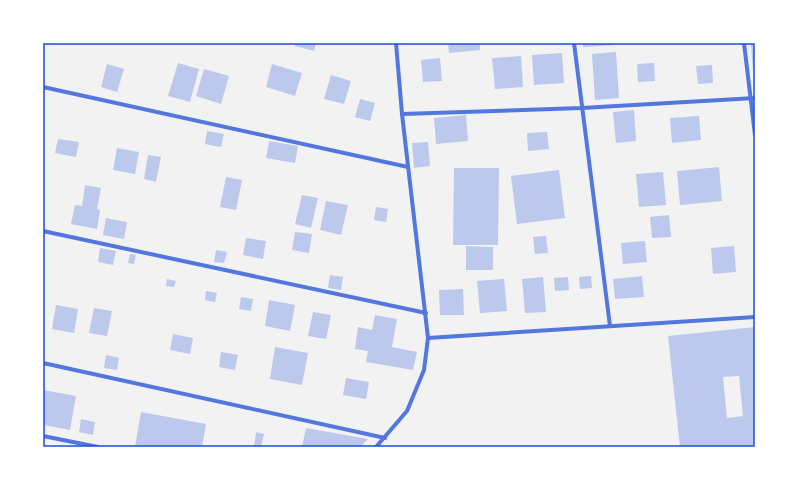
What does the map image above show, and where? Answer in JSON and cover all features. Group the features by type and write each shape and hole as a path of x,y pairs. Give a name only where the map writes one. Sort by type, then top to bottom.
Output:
{"street":[{"path":"376,447 406,411 424,370 428,338 402,114 396,43"},
{"path":"574,43 610,326"},
{"path":"744,43 753,98 755,135"},
{"path":"43,87 408,168"},
{"path":"402,114 582,108 753,98"},
{"path":"43,231 426,313"},
{"path":"428,338 755,318"},
{"path":"43,363 385,438"},
{"path":"43,436 98,447"}],"building":[{"path":"295,43 316,43 314,51 295,46"},
{"path":"448,43 480,43 480,50 449,53"},
{"path":"583,43 616,43 616,45 583,47"},
{"path":"751,45 755,45 755,72 753,72"},
{"path":"616,52 619,98 595,100 592,54"},
{"path":"562,53 564,83 534,85 532,55"},
{"path":"521,56 523,87 495,89 492,58"},
{"path":"440,58 442,81 423,82 421,60"},
{"path":"178,63 199,69 190,102 168,96"},
{"path":"654,63 655,81 638,82 637,64"},
{"path":"107,64 124,69 117,92 101,87"},
{"path":"272,64 302,73 295,96 266,87"},
{"path":"712,65 713,83 698,84 696,66"},
{"path":"204,69 229,76 221,104 196,96"},
{"path":"331,75 351,81 344,104 324,99"},
{"path":"360,99 375,103 370,121 355,117"},
{"path":"634,110 636,141 616,143 613,112"},
{"path":"466,115 468,141 436,144 434,118"},
{"path":"699,116 701,140 672,143 670,118"},
{"path":"207,131 224,134 221,147 205,144"},
{"path":"547,132 549,149 528,151 527,133"},
{"path":"58,139 79,142 76,157 55,153"},
{"path":"269,141 298,146 295,163 266,158"},
{"path":"428,142 430,166 414,168 412,143"},
{"path":"117,148 139,152 135,174 113,170"},
{"path":"148,155 161,157 156,182 144,179"},
{"path":"719,167 722,201 680,205 677,171"},
{"path":"454,168 499,168 498,245 453,245"},
{"path":"559,170 565,218 517,224 511,176"},
{"path":"663,172 666,205 639,207 636,174"},
{"path":"226,177 242,180 236,210 220,207"},
{"path":"85,185 101,188 97,209 100,210 97,229 71,224 75,205 82,206"},
{"path":"302,195 318,198 311,228 295,224"},
{"path":"326,201 348,205 341,235 320,230"},
{"path":"376,207 388,209 386,222 374,220"},
{"path":"669,215 671,237 652,238 650,217"},
{"path":"106,218 127,222 124,239 103,235"},
{"path":"295,232 312,234 309,253 292,250"},
{"path":"546,236 548,253 535,254 533,237"},
{"path":"246,238 266,241 263,259 243,255"},
{"path":"645,241 647,262 623,264 621,243"},
{"path":"466,246 493,247 493,270 466,270"},
{"path":"734,246 736,272 713,274 711,248"},
{"path":"100,248 116,251 113,265 98,262"},
{"path":"216,250 227,252 224,263 214,262"},
{"path":"130,254 136,255 134,264 128,263"},
{"path":"330,275 343,277 341,290 328,288"},
{"path":"591,276 592,288 580,289 579,277"},
{"path":"642,276 644,297 615,299 613,279"},
{"path":"543,277 546,312 525,313 522,279"},
{"path":"568,277 569,290 555,291 554,278"},
{"path":"167,279 176,281 174,287 166,286"},
{"path":"504,279 507,311 480,313 477,281"},
{"path":"463,289 464,315 440,315 439,290"},
{"path":"206,291 217,293 215,302 205,300"},
{"path":"241,297 253,299 251,311 239,309"},
{"path":"269,300 295,305 290,331 265,326"},
{"path":"56,305 78,309 74,333 52,329"},
{"path":"94,308 112,311 107,336 89,333"},
{"path":"313,312 331,315 326,339 308,336"},
{"path":"375,315 397,319 392,347 417,352 413,370 366,362 368,351 355,349 358,327 372,330"},
{"path":"755,327 755,447 680,447 668,336","holes":["739,376 743,416 727,418 723,377"]},
{"path":"173,334 193,338 190,354 170,350"},
{"path":"275,347 308,353 302,385 270,379"},
{"path":"221,352 238,355 235,370 219,367"},
{"path":"106,355 119,358 117,370 104,368"},
{"path":"346,378 369,382 366,399 343,395"},
{"path":"43,390 76,396 70,430 43,425"},
{"path":"141,412 206,424 202,447 135,447"},
{"path":"81,419 95,422 93,435 79,432"},
{"path":"306,428 368,439 360,447 302,447"},
{"path":"256,432 264,434 261,447 254,447"}]}
